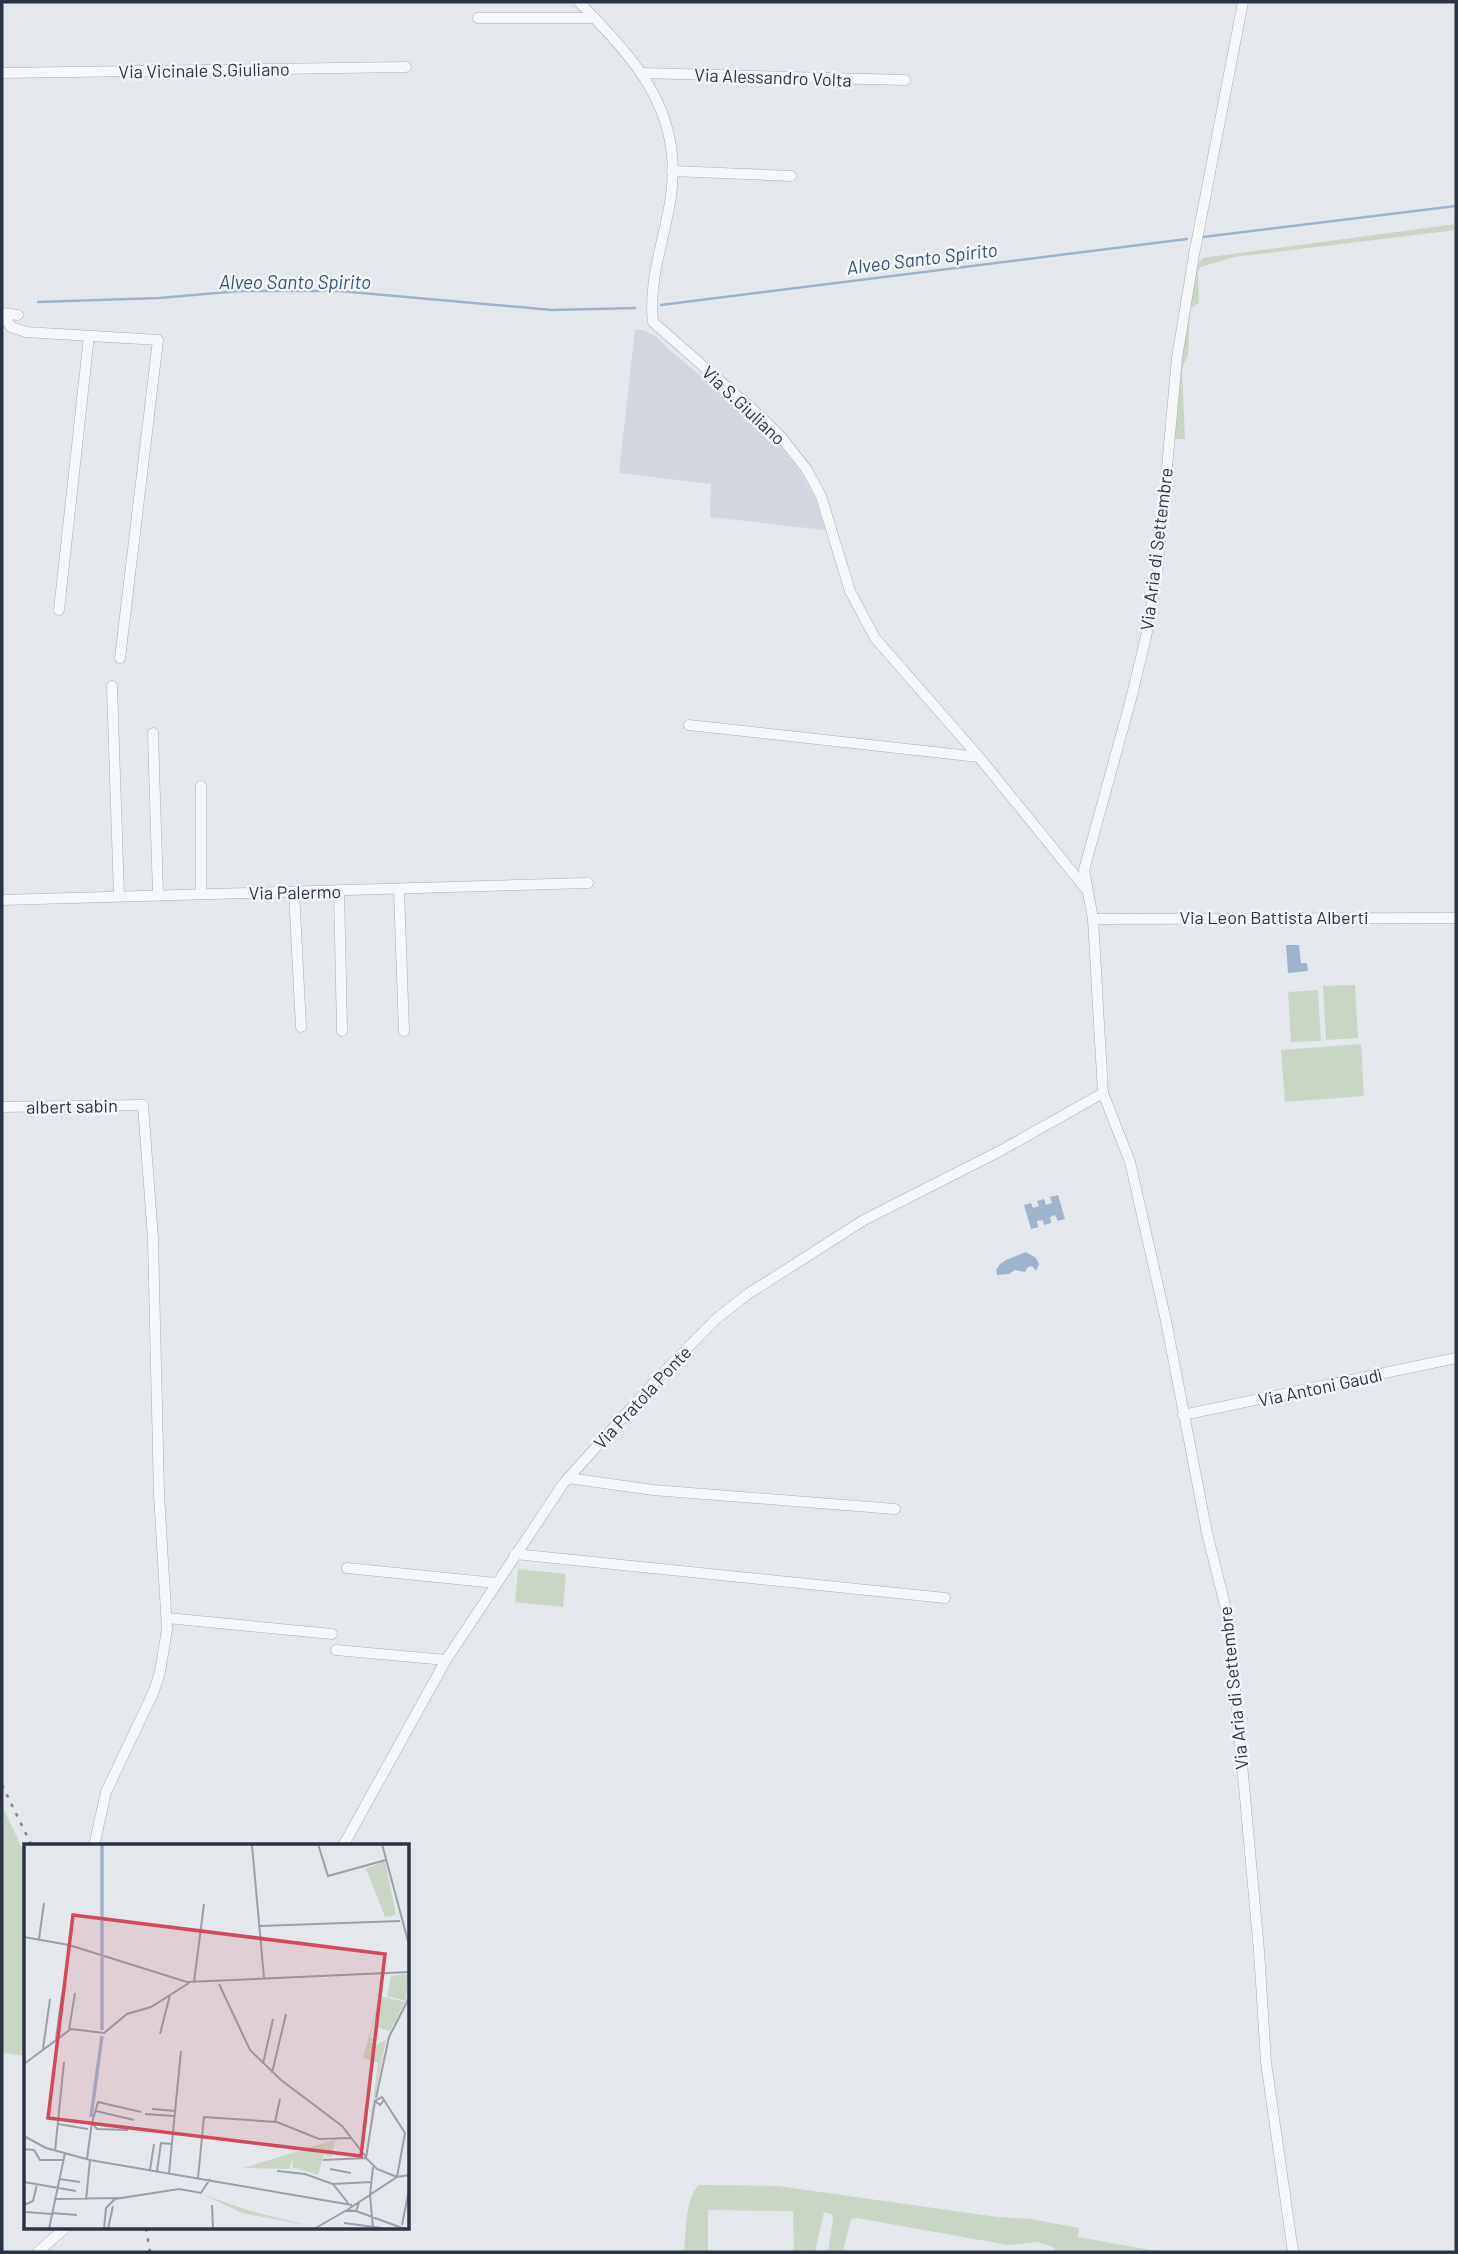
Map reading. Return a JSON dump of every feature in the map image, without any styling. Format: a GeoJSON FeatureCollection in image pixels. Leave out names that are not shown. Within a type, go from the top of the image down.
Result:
{"type":"FeatureCollection","features":[{"type":"Feature","properties":{"kind":"street","name":"Via S.Giuliano"},"geometry":{"type":"LineString","coordinates":[[579,2],[626,51],[641,72],[663,113],[669,136],[671,195],[652,284],[653,322],[760,416],[782,438],[807,470],[821,496],[850,591],[875,638],[979,757],[1086,889]]}},
{"type":"Feature","properties":{"kind":"street","name":"Via Aria di Settembre"},"geometry":{"type":"LineString","coordinates":[[1243,2],[1177,358],[1158,566],[1148,628],[1084,870],[1093,919],[1103,1093],[1130,1162],[1166,1321],[1207,1533],[1229,1621],[1259,1951],[1266,2062],[1293,2252]]}},
{"type":"Feature","properties":{"kind":"street"},"geometry":{"type":"LineString","coordinates":[[478,18],[595,18]]}},
{"type":"Feature","properties":{"kind":"street","name":"Via Vicinale S.Giuliano"},"geometry":{"type":"LineString","coordinates":[[2,73],[407,67]]}},
{"type":"Feature","properties":{"kind":"street","name":"Via Alessandro Volta"},"geometry":{"type":"LineString","coordinates":[[641,72],[905,80]]}},
{"type":"Feature","properties":{"kind":"street"},"geometry":{"type":"LineString","coordinates":[[672,171],[791,176]]}},
{"type":"Feature","properties":{"kind":"street"},"geometry":{"type":"LineString","coordinates":[[2,313],[18,315]]}},
{"type":"Feature","properties":{"kind":"street"},"geometry":{"type":"LineString","coordinates":[[2,313],[11,327],[26,332],[158,340],[120,657]]}},
{"type":"Feature","properties":{"kind":"street"},"geometry":{"type":"LineString","coordinates":[[59,610],[89,336]]}},
{"type":"Feature","properties":{"kind":"street"},"geometry":{"type":"LineString","coordinates":[[113,686],[119,896]]}},
{"type":"Feature","properties":{"kind":"street"},"geometry":{"type":"LineString","coordinates":[[689,725],[979,757]]}},
{"type":"Feature","properties":{"kind":"street"},"geometry":{"type":"LineString","coordinates":[[153,733],[158,895]]}},
{"type":"Feature","properties":{"kind":"street"},"geometry":{"type":"LineString","coordinates":[[201,786],[201,894]]}},
{"type":"Feature","properties":{"kind":"street","name":"Via Palermo"},"geometry":{"type":"LineString","coordinates":[[2,900],[588,883]]}},
{"type":"Feature","properties":{"kind":"street"},"geometry":{"type":"LineString","coordinates":[[339,890],[342,1031]]}},
{"type":"Feature","properties":{"kind":"street"},"geometry":{"type":"LineString","coordinates":[[399,890],[404,1031]]}},
{"type":"Feature","properties":{"kind":"street"},"geometry":{"type":"LineString","coordinates":[[294,892],[301,1027]]}},
{"type":"Feature","properties":{"kind":"street","name":"Via Leon Battista Alberti"},"geometry":{"type":"LineString","coordinates":[[1093,919],[1456,918]]}},
{"type":"Feature","properties":{"kind":"street","name":"Via Pratola Ponte"},"geometry":{"type":"LineString","coordinates":[[344,1844],[446,1660],[568,1478],[659,1377],[716,1319],[748,1294],[864,1220],[1000,1151],[1103,1093]]}},
{"type":"Feature","properties":{"kind":"street","name":"albert sabin"},"geometry":{"type":"LineString","coordinates":[[2,1107],[143,1105],[153,1238],[159,1494],[167,1618]]}},
{"type":"Feature","properties":{"kind":"street","name":"Via Antoni Gaudì"},"geometry":{"type":"LineString","coordinates":[[1184,1415],[1456,1359]]}},
{"type":"Feature","properties":{"kind":"street"},"geometry":{"type":"LineString","coordinates":[[568,1478],[653,1490],[895,1509]]}},
{"type":"Feature","properties":{"kind":"street"},"geometry":{"type":"LineString","coordinates":[[515,1554],[945,1598]]}},
{"type":"Feature","properties":{"kind":"street"},"geometry":{"type":"LineString","coordinates":[[347,1568],[496,1583]]}},
{"type":"Feature","properties":{"kind":"street"},"geometry":{"type":"LineString","coordinates":[[94,1844],[106,1792],[160,1672],[167,1618],[332,1634]]}},
{"type":"Feature","properties":{"kind":"street"},"geometry":{"type":"LineString","coordinates":[[336,1650],[446,1660]]}},
{"type":"Feature","properties":{"kind":"street"},"geometry":{"type":"LineString","coordinates":[[38,2252],[63,2230]]}},
{"type":"Feature","properties":{"kind":"shaded area"},"geometry":{"type":"Polygon","coordinates":[[[635,330],[644,330],[657,337],[778,443],[802,474],[816,500],[825,530],[710,517],[711,484],[619,473],[635,330]]]}},
{"type":"Feature","properties":{"kind":"green space"},"geometry":{"type":"Polygon","coordinates":[[[1456,224],[1456,230],[1235,257],[1200,267],[1199,303],[1190,309],[1188,355],[1182,368],[1185,439],[1175,439],[1173,436],[1180,361],[1197,266],[1202,258],[1456,224]]]}},
{"type":"Feature","properties":{"kind":"green space"},"geometry":{"type":"Polygon","coordinates":[[[1355,985],[1358,1038],[1326,1040],[1323,986],[1355,985]]]}},
{"type":"Feature","properties":{"kind":"green space"},"geometry":{"type":"Polygon","coordinates":[[[1318,990],[1321,1041],[1291,1042],[1288,992],[1318,990]]]}},
{"type":"Feature","properties":{"kind":"green space"},"geometry":{"type":"Polygon","coordinates":[[[1361,1044],[1364,1096],[1285,1102],[1281,1050],[1361,1044]]]}},
{"type":"Feature","properties":{"kind":"green space"},"geometry":{"type":"Polygon","coordinates":[[[518,1569],[566,1574],[563,1607],[515,1602],[518,1569]]]}},
{"type":"Feature","properties":{"kind":"green space"},"geometry":{"type":"Polygon","coordinates":[[[2,1806],[24,1852],[24,2056],[2,2053],[2,1806]]]}},
{"type":"Feature","properties":{"kind":"green space"},"geometry":{"type":"Polygon","coordinates":[[[699,2185],[778,2186],[997,2217],[1031,2219],[1079,2228],[1078,2237],[1156,2251],[1058,2252],[1053,2247],[1037,2242],[1008,2245],[857,2218],[851,2219],[843,2252],[828,2252],[833,2218],[832,2214],[824,2212],[815,2252],[794,2252],[793,2211],[708,2210],[708,2252],[684,2252],[691,2198],[699,2185]]]}},
{"type":"Feature","properties":{"kind":"water"},"geometry":{"type":"Polygon","coordinates":[[[1286,945],[1299,945],[1301,963],[1307,963],[1308,971],[1288,973],[1286,945]]]}},
{"type":"Feature","properties":{"kind":"water"},"geometry":{"type":"Polygon","coordinates":[[[1058,1195],[1065,1219],[1058,1221],[1055,1215],[1050,1217],[1051,1223],[1044,1225],[1043,1220],[1037,1221],[1038,1227],[1031,1229],[1024,1205],[1031,1203],[1033,1208],[1039,1206],[1037,1201],[1044,1199],[1046,1205],[1052,1203],[1050,1197],[1058,1195]]]}},
{"type":"Feature","properties":{"kind":"water"},"geometry":{"type":"Polygon","coordinates":[[[1026,1252],[1036,1258],[1039,1264],[1036,1271],[1032,1266],[1025,1272],[1015,1270],[1009,1274],[997,1275],[996,1270],[1000,1264],[1026,1252]]]}},
{"type":"Feature","properties":{"kind":"waterway","name":"Alveo Santo Spirito"},"geometry":{"type":"LineString","coordinates":[[1203,237],[1456,206]]}},
{"type":"Feature","properties":{"kind":"waterway","name":"Alveo Santo Spirito"},"geometry":{"type":"LineString","coordinates":[[661,305],[1187,239]]}},
{"type":"Feature","properties":{"kind":"waterway","name":"Alveo Santo Spirito"},"geometry":{"type":"LineString","coordinates":[[38,302],[159,298],[240,291],[339,291],[552,310],[635,308]]}},
{"type":"Feature","properties":{"kind":"railway"},"geometry":{"type":"LineString","coordinates":[[2,1785],[31,1844]]}},
{"type":"Feature","properties":{"kind":"railway"},"geometry":{"type":"LineString","coordinates":[[146,2230],[150,2252]]}}]}
